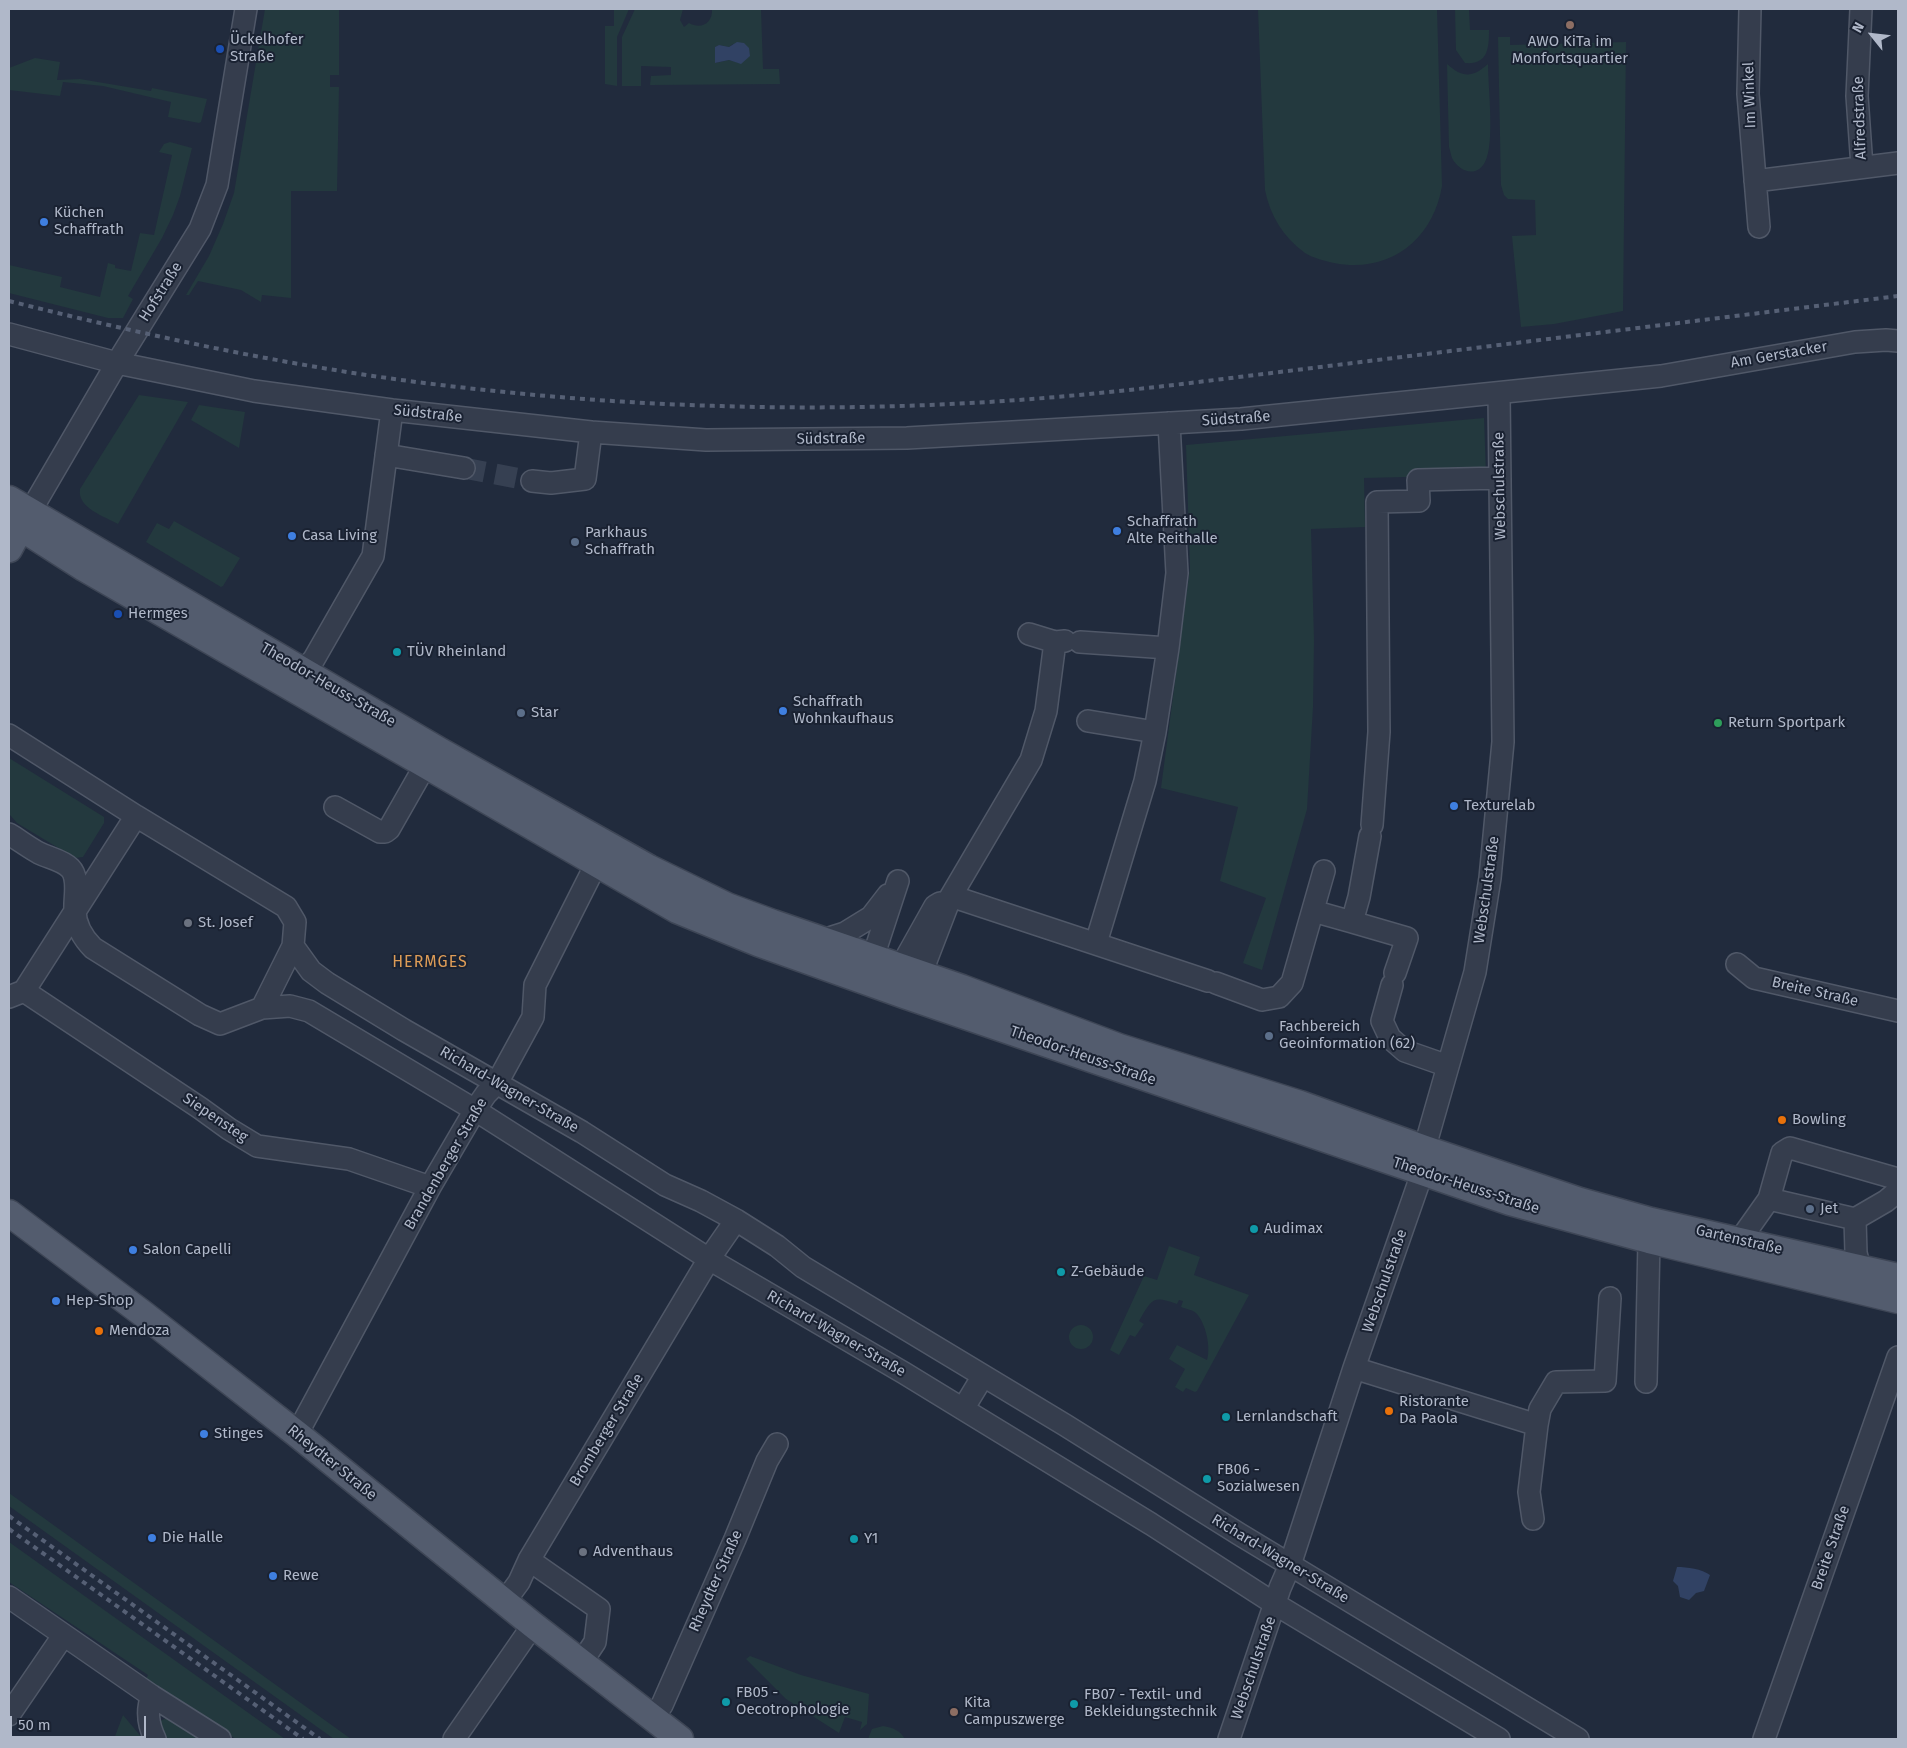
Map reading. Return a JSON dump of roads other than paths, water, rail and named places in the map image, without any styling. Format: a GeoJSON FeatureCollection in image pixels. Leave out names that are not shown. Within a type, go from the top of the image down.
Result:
{"type":"FeatureCollection","features":[{"type":"Feature","properties":{"kind":"main road","name":"Theodor-Heuss-Straße"},"geometry":{"type":"LineString","coordinates":[[15,522],[304,670],[440,751],[649,868],[727,906],[913,971],[1119,1047],[1300,1104],[1421,1168]]}},
{"type":"Feature","properties":{"kind":"main road","name":"Theodor-Heuss-Straße"},"geometry":{"type":"LineString","coordinates":[[15,522],[84,568],[677,910],[758,943],[904,995],[1421,1168],[1580,1211]]}},
{"type":"Feature","properties":{"kind":"main road","name":"Gartenstraße"},"geometry":{"type":"LineString","coordinates":[[1580,1211],[1649,1240],[1898,1300]]}},
{"type":"Feature","properties":{"kind":"main road","name":"Gartenstraße"},"geometry":{"type":"LineString","coordinates":[[1580,1211],[1651,1221],[1898,1277]]}},
{"type":"Feature","properties":{"kind":"main road","name":"Rheydter Straße"},"geometry":{"type":"LineString","coordinates":[[9,1213],[99,1279],[297,1434],[533,1625],[680,1739]]}},
{"type":"Feature","properties":{"kind":"street","name":"Hofstraße"},"geometry":{"type":"LineString","coordinates":[[15,522],[200,229],[216,185],[246,9]]}},
{"type":"Feature","properties":{"kind":"street","name":"Im Winkel"},"geometry":{"type":"LineString","coordinates":[[1750,9],[1748,94],[1759,227]]}},
{"type":"Feature","properties":{"kind":"street","name":"Alfredstraße"},"geometry":{"type":"LineString","coordinates":[[1861,9],[1857,96],[1862,167]]}},
{"type":"Feature","properties":{"kind":"street"},"geometry":{"type":"LineString","coordinates":[[1755,181],[1898,164]]}},
{"type":"Feature","properties":{"kind":"street","name":"Südstraße"},"geometry":{"type":"LineString","coordinates":[[9,334],[117,363],[254,391],[392,410],[591,432],[706,440],[906,438],[1241,419],[1661,376]]}},
{"type":"Feature","properties":{"kind":"street","name":"Am Gerstacker"},"geometry":{"type":"LineString","coordinates":[[1661,376],[1855,342],[1898,341]]}},
{"type":"Feature","properties":{"kind":"street","name":"Webschulstraße"},"geometry":{"type":"LineString","coordinates":[[1229,1739],[1290,1565],[1421,1168],[1475,972],[1490,878],[1503,742],[1499,394]]}},
{"type":"Feature","properties":{"kind":"street"},"geometry":{"type":"LineString","coordinates":[[304,670],[314,659],[373,556],[392,410]]}},
{"type":"Feature","properties":{"kind":"street"},"geometry":{"type":"LineString","coordinates":[[1096,943],[1145,781],[1155,732],[1168,648],[1178,573],[1169,423]]}},
{"type":"Feature","properties":{"kind":"street"},"geometry":{"type":"LineString","coordinates":[[532,480],[551,483],[584,479],[591,432]]}},
{"type":"Feature","properties":{"kind":"street"},"geometry":{"type":"LineString","coordinates":[[386,455],[464,468]]}},
{"type":"Feature","properties":{"kind":"street"},"geometry":{"type":"LineString","coordinates":[[1352,922],[1360,897],[1371,831],[1379,732],[1377,502],[1419,501],[1418,480],[1500,478]]}},
{"type":"Feature","properties":{"kind":"street"},"geometry":{"type":"LineString","coordinates":[[1029,634],[1067,642],[1168,648]]}},
{"type":"Feature","properties":{"kind":"street"},"geometry":{"type":"LineString","coordinates":[[904,995],[913,971],[926,961],[951,896],[1031,760],[1067,642]]}},
{"type":"Feature","properties":{"kind":"street"},"geometry":{"type":"LineString","coordinates":[[1088,721],[1155,732]]}},
{"type":"Feature","properties":{"kind":"street"},"geometry":{"type":"LineString","coordinates":[[9,735],[136,816],[286,907],[295,922],[293,946],[262,1008]]}},
{"type":"Feature","properties":{"kind":"street"},"geometry":{"type":"LineString","coordinates":[[335,807],[380,832],[385,832],[389,829],[426,764]]}},
{"type":"Feature","properties":{"kind":"street"},"geometry":{"type":"LineString","coordinates":[[75,911],[136,816]]}},
{"type":"Feature","properties":{"kind":"street","name":"Richard-Wagner-Straße"},"geometry":{"type":"LineString","coordinates":[[9,834],[38,852],[62,862],[71,869],[76,876],[75,911],[77,922],[83,936],[93,948],[200,1015],[220,1024],[262,1008],[290,1006],[309,1011],[475,1110],[709,1259],[963,1409],[1151,1524],[1275,1604],[1499,1739]]}},
{"type":"Feature","properties":{"kind":"street","name":"Theodor-Heuss-Straße"},"geometry":{"type":"LineString","coordinates":[[597,864],[649,868]]}},
{"type":"Feature","properties":{"kind":"street","name":"Brandenberger Straße"},"geometry":{"type":"LineString","coordinates":[[297,1434],[430,1187],[475,1110],[486,1094],[497,1083],[533,1017],[535,985],[597,864]]}},
{"type":"Feature","properties":{"kind":"street"},"geometry":{"type":"LineString","coordinates":[[951,896],[1262,1000],[1279,996],[1292,982],[1324,871]]}},
{"type":"Feature","properties":{"kind":"street"},"geometry":{"type":"LineString","coordinates":[[823,940],[845,933],[871,917],[898,881],[877,945],[870,956],[838,972]]}},
{"type":"Feature","properties":{"kind":"street","name":"Siepensteg"},"geometry":{"type":"LineString","coordinates":[[75,911],[17,994],[200,1108],[257,1146],[349,1159],[430,1187]]}},
{"type":"Feature","properties":{"kind":"street"},"geometry":{"type":"LineString","coordinates":[[1313,911],[1407,938],[1382,1021],[1390,1038],[1405,1051],[1448,1066]]}},
{"type":"Feature","properties":{"kind":"street","name":"Richard-Wagner-Straße"},"geometry":{"type":"LineString","coordinates":[[293,946],[311,971],[327,983],[404,1030],[582,1132],[665,1184],[701,1200],[736,1220],[777,1246],[803,1267],[1578,1739]]}},
{"type":"Feature","properties":{"kind":"street","name":"Breite Straße"},"geometry":{"type":"LineString","coordinates":[[1737,964],[1754,978],[1898,1011]]}},
{"type":"Feature","properties":{"kind":"street"},"geometry":{"type":"LineString","coordinates":[[1740,1240],[1768,1199],[1782,1153],[1790,1148],[1898,1179]]}},
{"type":"Feature","properties":{"kind":"street"},"geometry":{"type":"LineString","coordinates":[[1768,1199],[1855,1219],[1886,1201],[1898,1191]]}},
{"type":"Feature","properties":{"kind":"street"},"geometry":{"type":"LineString","coordinates":[[1855,1219],[1856,1253],[1860,1269]]}},
{"type":"Feature","properties":{"kind":"street"},"geometry":{"type":"LineString","coordinates":[[709,1259],[736,1220]]}},
{"type":"Feature","properties":{"kind":"street"},"geometry":{"type":"LineString","coordinates":[[1646,1382],[1649,1240]]}},
{"type":"Feature","properties":{"kind":"street","name":"Bromberger Straße"},"geometry":{"type":"LineString","coordinates":[[505,1601],[519,1582],[529,1560],[709,1259]]}},
{"type":"Feature","properties":{"kind":"street"},"geometry":{"type":"LineString","coordinates":[[1533,1519],[1529,1492],[1540,1409],[1556,1382],[1605,1381],[1610,1298]]}},
{"type":"Feature","properties":{"kind":"street","name":"Breite Straße"},"geometry":{"type":"LineString","coordinates":[[1764,1739],[1898,1357]]}},
{"type":"Feature","properties":{"kind":"street"},"geometry":{"type":"LineString","coordinates":[[1354,1368],[1537,1425]]}},
{"type":"Feature","properties":{"kind":"street"},"geometry":{"type":"LineString","coordinates":[[963,1409],[983,1376]]}},
{"type":"Feature","properties":{"kind":"street","name":"Rheydter Straße"},"geometry":{"type":"LineString","coordinates":[[652,1718],[662,1705],[767,1461],[777,1444]]}},
{"type":"Feature","properties":{"kind":"street"},"geometry":{"type":"LineString","coordinates":[[529,1560],[600,1609],[595,1642],[581,1662]]}},
{"type":"Feature","properties":{"kind":"street"},"geometry":{"type":"LineString","coordinates":[[9,1597],[152,1696],[220,1739]]}},
{"type":"Feature","properties":{"kind":"street"},"geometry":{"type":"LineString","coordinates":[[454,1739],[533,1625]]}},
{"type":"Feature","properties":{"kind":"street"},"geometry":{"type":"LineString","coordinates":[[9,1715],[63,1636]]}},
{"type":"Feature","properties":{"kind":"street"},"geometry":{"type":"LineString","coordinates":[[152,1696],[148,1708],[150,1729],[154,1739]]}},
{"type":"Feature","properties":{"kind":"water"},"geometry":{"type":"Polygon","coordinates":[[[737,42],[744,43],[749,48],[750,56],[741,64],[729,60],[715,63],[715,47],[719,45],[729,47],[737,42]]]}},
{"type":"Feature","properties":{"kind":"water"},"geometry":{"type":"Polygon","coordinates":[[[1677,1567],[1703,1571],[1710,1575],[1704,1591],[1696,1593],[1689,1600],[1680,1597],[1678,1586],[1673,1581],[1677,1567]]]}},
{"type":"Feature","properties":{"kind":"tunnel"},"geometry":{"type":"LineString","coordinates":[[464,468],[532,481]]}},
{"type":"Feature","properties":{"kind":"railway"},"geometry":{"type":"LineString","coordinates":[[9,301],[120,328],[232,352],[401,380],[526,394],[663,404],[868,407],[1026,399],[1182,384],[1898,296]]}},
{"type":"Feature","properties":{"kind":"railway"},"geometry":{"type":"LineString","coordinates":[[9,1516],[320,1739]]}},
{"type":"Feature","properties":{"kind":"railway"},"geometry":{"type":"LineString","coordinates":[[9,1529],[303,1739]]}},
{"type":"Feature","properties":{"kind":"place","name":"AWO KiTa im Monfortsquartier"},"geometry":{"type":"Point","coordinates":[1570,25]}},
{"type":"Feature","properties":{"kind":"place","name":"Ückelhofer Straße"},"geometry":{"type":"Point","coordinates":[220,49]}},
{"type":"Feature","properties":{"kind":"place","name":"Küchen Schaffrath"},"geometry":{"type":"Point","coordinates":[44,222]}},
{"type":"Feature","properties":{"kind":"place","name":"Schaffrath Alte Reithalle"},"geometry":{"type":"Point","coordinates":[1117,531]}},
{"type":"Feature","properties":{"kind":"place","name":"Casa Living"},"geometry":{"type":"Point","coordinates":[292,536]}},
{"type":"Feature","properties":{"kind":"place","name":"Parkhaus Schaffrath"},"geometry":{"type":"Point","coordinates":[575,542]}},
{"type":"Feature","properties":{"kind":"place","name":"Hermges"},"geometry":{"type":"Point","coordinates":[118,614]}},
{"type":"Feature","properties":{"kind":"place","name":"TÜV Rheinland"},"geometry":{"type":"Point","coordinates":[397,652]}},
{"type":"Feature","properties":{"kind":"place","name":"Schaffrath Wohnkaufhaus"},"geometry":{"type":"Point","coordinates":[783,711]}},
{"type":"Feature","properties":{"kind":"place","name":"Star"},"geometry":{"type":"Point","coordinates":[521,713]}},
{"type":"Feature","properties":{"kind":"place","name":"Return Sportpark"},"geometry":{"type":"Point","coordinates":[1718,723]}},
{"type":"Feature","properties":{"kind":"place","name":"Texturelab"},"geometry":{"type":"Point","coordinates":[1454,806]}},
{"type":"Feature","properties":{"kind":"place","name":"St. Josef"},"geometry":{"type":"Point","coordinates":[188,923]}},
{"type":"Feature","properties":{"kind":"place","name":"Fachbereich Geoinformation (62)"},"geometry":{"type":"Point","coordinates":[1269,1036]}},
{"type":"Feature","properties":{"kind":"place","name":"Bowling"},"geometry":{"type":"Point","coordinates":[1782,1120]}},
{"type":"Feature","properties":{"kind":"place","name":"Jet"},"geometry":{"type":"Point","coordinates":[1810,1209]}},
{"type":"Feature","properties":{"kind":"place","name":"Audimax"},"geometry":{"type":"Point","coordinates":[1254,1229]}},
{"type":"Feature","properties":{"kind":"place","name":"Salon Capelli"},"geometry":{"type":"Point","coordinates":[133,1250]}},
{"type":"Feature","properties":{"kind":"place","name":"Z-Gebäude"},"geometry":{"type":"Point","coordinates":[1061,1272]}},
{"type":"Feature","properties":{"kind":"place","name":"Hep-Shop"},"geometry":{"type":"Point","coordinates":[56,1301]}},
{"type":"Feature","properties":{"kind":"place","name":"Mendoza"},"geometry":{"type":"Point","coordinates":[99,1331]}},
{"type":"Feature","properties":{"kind":"place","name":"Ristorante Da Paola"},"geometry":{"type":"Point","coordinates":[1389,1411]}},
{"type":"Feature","properties":{"kind":"place","name":"Lernlandschaft"},"geometry":{"type":"Point","coordinates":[1226,1417]}},
{"type":"Feature","properties":{"kind":"place","name":"Stinges"},"geometry":{"type":"Point","coordinates":[204,1434]}},
{"type":"Feature","properties":{"kind":"place","name":"FB06 - Sozialwesen"},"geometry":{"type":"Point","coordinates":[1207,1479]}},
{"type":"Feature","properties":{"kind":"place","name":"Die Halle"},"geometry":{"type":"Point","coordinates":[152,1538]}},
{"type":"Feature","properties":{"kind":"place","name":"Y1"},"geometry":{"type":"Point","coordinates":[854,1539]}},
{"type":"Feature","properties":{"kind":"place","name":"Adventhaus"},"geometry":{"type":"Point","coordinates":[583,1552]}},
{"type":"Feature","properties":{"kind":"place","name":"Rewe"},"geometry":{"type":"Point","coordinates":[273,1576]}},
{"type":"Feature","properties":{"kind":"place","name":"FB05 - Oecotrophologie"},"geometry":{"type":"Point","coordinates":[726,1702]}},
{"type":"Feature","properties":{"kind":"place","name":"FB07 - Textil- und Bekleidungstechnik"},"geometry":{"type":"Point","coordinates":[1074,1704]}},
{"type":"Feature","properties":{"kind":"place","name":"Kita Campuszwerge"},"geometry":{"type":"Point","coordinates":[954,1712]}},
{"type":"Feature","properties":{"kind":"district","name":"HERMGES"},"geometry":{"type":"Point","coordinates":[430,963]}}]}
